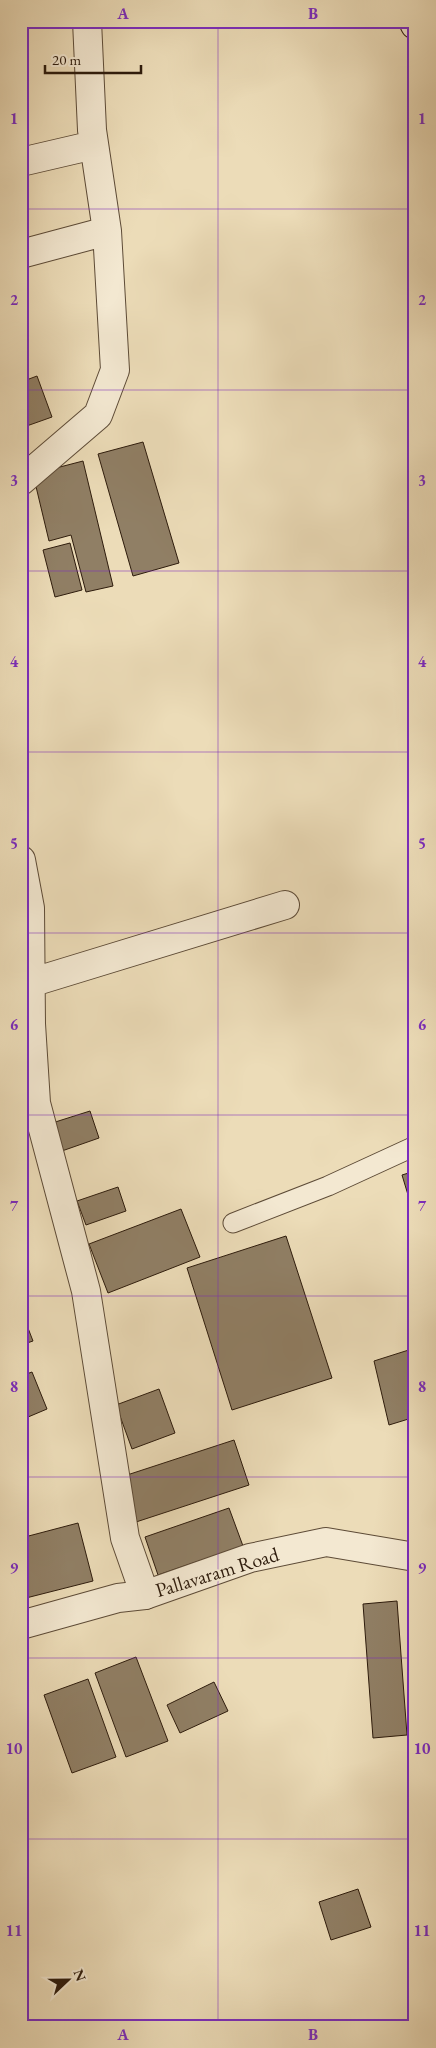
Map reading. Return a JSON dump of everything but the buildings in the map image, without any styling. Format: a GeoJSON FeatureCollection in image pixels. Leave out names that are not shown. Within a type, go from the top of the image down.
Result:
{"type":"FeatureCollection","features":[{"type":"Feature","properties":{"kind":"street"},"geometry":{"type":"LineString","coordinates":[[21,481],[98,415],[115,370],[107,231],[94,145],[87,21]]}},
{"type":"Feature","properties":{"kind":"street"},"geometry":{"type":"LineString","coordinates":[[413,21],[415,25]]}},
{"type":"Feature","properties":{"kind":"street"},"geometry":{"type":"LineString","coordinates":[[21,162],[94,145]]}},
{"type":"Feature","properties":{"kind":"street"},"geometry":{"type":"LineString","coordinates":[[21,254],[107,231]]}},
{"type":"Feature","properties":{"kind":"street"},"geometry":{"type":"LineString","coordinates":[[21,860],[30,908],[30,983],[26,1026],[36,1103],[86,1291],[126,1538],[145,1595]]}},
{"type":"Feature","properties":{"kind":"street"},"geometry":{"type":"LineString","coordinates":[[30,983],[285,906]]}},
{"type":"Feature","properties":{"kind":"street","name":"Pallavaram Road"},"geometry":{"type":"LineString","coordinates":[[21,1625],[118,1598],[145,1595],[250,1558],[326,1542],[415,1557]]}},
{"type":"Feature","properties":{"kind":"lane"},"geometry":{"type":"LineString","coordinates":[[233,1223],[328,1186],[415,1146]]}}]}
